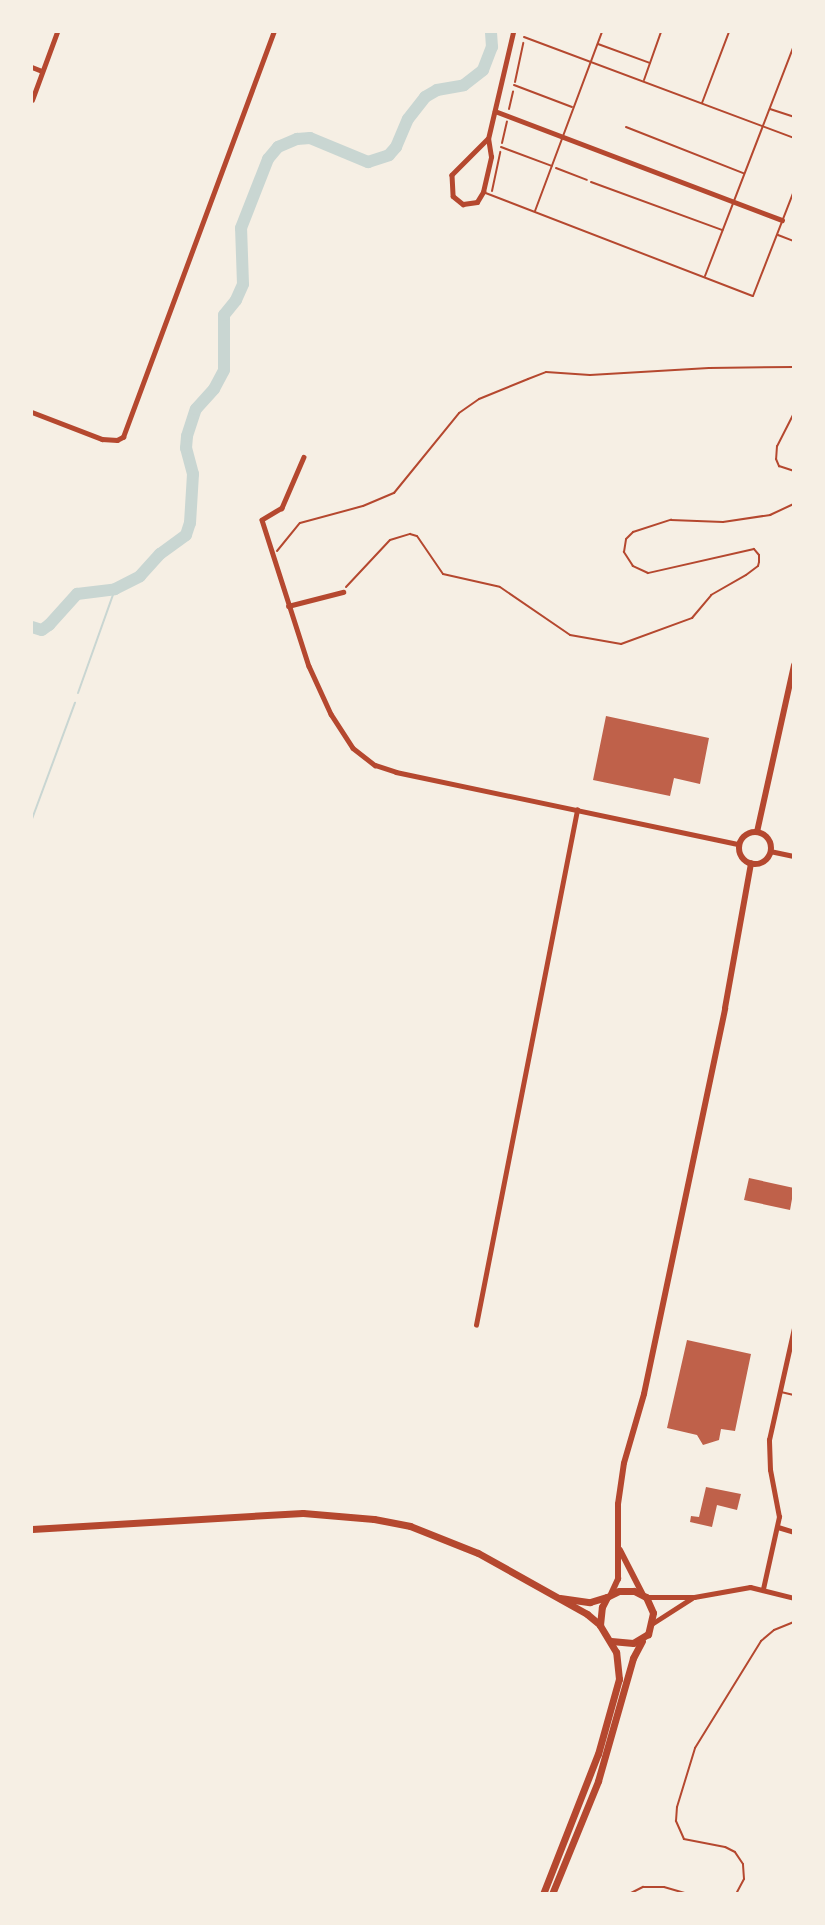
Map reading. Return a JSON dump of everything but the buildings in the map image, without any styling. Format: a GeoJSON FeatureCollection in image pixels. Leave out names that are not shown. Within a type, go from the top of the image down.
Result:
{"type":"FeatureCollection","features":[{"type":"Feature","properties":{"kind":"highway"},"geometry":{"type":"LineString","coordinates":[[32,1529],[303,1513],[374,1519],[410,1526],[478,1553],[587,1614],[600,1625],[611,1641],[619,1664],[614,1701],[598,1754],[543,1894]]}},
{"type":"Feature","properties":{"kind":"highway"},"geometry":{"type":"LineString","coordinates":[[552,1894],[598,1781],[633,1658],[653,1623],[653,1613],[644,1596],[628,1590],[590,1602],[557,1598]]}},
{"type":"Feature","properties":{"kind":"highway"},"geometry":{"type":"LineString","coordinates":[[600,1625],[600,1615],[609,1596]]}},
{"type":"Feature","properties":{"kind":"highway"},"geometry":{"type":"LineString","coordinates":[[611,1641],[633,1643],[648,1633]]}},
{"type":"Feature","properties":{"kind":"main road"},"geometry":{"type":"LineString","coordinates":[[757,832],[793,665]]}},
{"type":"Feature","properties":{"kind":"main road"},"geometry":{"type":"LineString","coordinates":[[757,832],[768,838],[770,851],[765,860],[751,863],[741,856],[739,844],[744,836],[757,832]]}},
{"type":"Feature","properties":{"kind":"main road"},"geometry":{"type":"LineString","coordinates":[[609,1596],[618,1579],[618,1504],[624,1463],[647,1381],[726,1008],[751,863]]}},
{"type":"Feature","properties":{"kind":"main road"},"geometry":{"type":"LineString","coordinates":[[620,1548],[644,1596]]}},
{"type":"Feature","properties":{"kind":"street"},"geometry":{"type":"LineString","coordinates":[[32,100],[57,32]]}},
{"type":"Feature","properties":{"kind":"street"},"geometry":{"type":"LineString","coordinates":[[32,412],[102,439],[117,440],[127,430],[274,32]]}},
{"type":"Feature","properties":{"kind":"street"},"geometry":{"type":"LineString","coordinates":[[488,139],[452,175],[450,187],[456,200],[463,204],[477,202],[483,192],[491,157],[488,139],[513,32]]}},
{"type":"Feature","properties":{"kind":"street"},"geometry":{"type":"LineString","coordinates":[[32,67],[42,71]]}},
{"type":"Feature","properties":{"kind":"street"},"geometry":{"type":"LineString","coordinates":[[495,111],[782,220]]}},
{"type":"Feature","properties":{"kind":"street"},"geometry":{"type":"LineString","coordinates":[[304,457],[282,508],[262,520],[272,559],[309,666],[331,714],[353,748],[375,765],[396,772],[739,844]]}},
{"type":"Feature","properties":{"kind":"street"},"geometry":{"type":"LineString","coordinates":[[288,606],[343,592]]}},
{"type":"Feature","properties":{"kind":"street"},"geometry":{"type":"LineString","coordinates":[[476,1325],[577,810]]}},
{"type":"Feature","properties":{"kind":"street"},"geometry":{"type":"LineString","coordinates":[[770,851],[793,856]]}},
{"type":"Feature","properties":{"kind":"street"},"geometry":{"type":"LineString","coordinates":[[763,1589],[778,1527],[769,1454],[793,1328]]}},
{"type":"Feature","properties":{"kind":"street"},"geometry":{"type":"LineString","coordinates":[[778,1527],[793,1532]]}},
{"type":"Feature","properties":{"kind":"street"},"geometry":{"type":"LineString","coordinates":[[644,1596],[694,1597],[724,1590],[763,1589],[793,1598]]}},
{"type":"Feature","properties":{"kind":"street"},"geometry":{"type":"LineString","coordinates":[[653,1623],[694,1597]]}},
{"type":"Feature","properties":{"kind":"lane"},"geometry":{"type":"LineString","coordinates":[[535,212],[602,32]]}},
{"type":"Feature","properties":{"kind":"lane"},"geometry":{"type":"LineString","coordinates":[[643,82],[661,32]]}},
{"type":"Feature","properties":{"kind":"lane"},"geometry":{"type":"LineString","coordinates":[[702,104],[729,32]]}},
{"type":"Feature","properties":{"kind":"lane"},"geometry":{"type":"LineString","coordinates":[[524,37],[793,138]]}},
{"type":"Feature","properties":{"kind":"lane"},"geometry":{"type":"LineString","coordinates":[[597,44],[650,63]]}},
{"type":"Feature","properties":{"kind":"lane"},"geometry":{"type":"LineString","coordinates":[[705,276],[793,45]]}},
{"type":"Feature","properties":{"kind":"lane"},"geometry":{"type":"LineString","coordinates":[[514,85],[574,107]]}},
{"type":"Feature","properties":{"kind":"lane"},"geometry":{"type":"LineString","coordinates":[[769,109],[793,117]]}},
{"type":"Feature","properties":{"kind":"lane"},"geometry":{"type":"LineString","coordinates":[[626,127],[744,173]]}},
{"type":"Feature","properties":{"kind":"lane"},"geometry":{"type":"LineString","coordinates":[[501,148],[552,166]]}},
{"type":"Feature","properties":{"kind":"lane"},"geometry":{"type":"LineString","coordinates":[[591,182],[723,231]]}},
{"type":"Feature","properties":{"kind":"lane"},"geometry":{"type":"LineString","coordinates":[[483,192],[753,296],[793,191]]}},
{"type":"Feature","properties":{"kind":"lane"},"geometry":{"type":"LineString","coordinates":[[777,235],[793,241]]}},
{"type":"Feature","properties":{"kind":"lane"},"geometry":{"type":"LineString","coordinates":[[780,1392],[793,1395]]}},
{"type":"Feature","properties":{"kind":"path"},"geometry":{"type":"LineString","coordinates":[[552,166],[591,182]]}},
{"type":"Feature","properties":{"kind":"path"},"geometry":{"type":"LineString","coordinates":[[272,559],[300,523],[363,506],[394,493],[459,413],[479,399],[546,372],[590,375],[709,368],[793,367]]}},
{"type":"Feature","properties":{"kind":"path"},"geometry":{"type":"LineString","coordinates":[[793,413],[777,446],[776,459],[779,466],[793,471]]}},
{"type":"Feature","properties":{"kind":"path"},"geometry":{"type":"LineString","coordinates":[[343,592],[390,540],[410,534],[416,536],[443,574],[500,587],[570,635],[621,645],[692,618],[711,595],[752,571],[759,562],[759,555],[754,549],[648,573],[633,566],[624,552],[626,539],[633,532],[671,520],[723,522],[770,515],[793,504]]}},
{"type":"Feature","properties":{"kind":"path"},"geometry":{"type":"LineString","coordinates":[[736,1894],[744,1879],[743,1864],[735,1852],[725,1847],[684,1839],[676,1821],[677,1808],[695,1748],[761,1641],[774,1630],[793,1622]]}},
{"type":"Feature","properties":{"kind":"path"},"geometry":{"type":"LineString","coordinates":[[629,1894],[643,1887],[664,1887],[689,1894]]}},
{"type":"Feature","properties":{"kind":"waterway"},"geometry":{"type":"LineString","coordinates":[[32,627],[42,630],[49,625],[77,594],[115,589],[140,576],[160,554],[186,535],[190,523],[193,474],[186,448],[187,436],[196,409],[214,389],[224,370],[224,315],[236,300],[243,284],[241,228],[268,159],[278,147],[297,139],[310,138],[368,162],[389,155],[396,147],[408,119],[425,97],[437,90],[464,85],[483,70],[492,47],[491,32]]}},
{"type":"Feature","properties":{"kind":"waterway"},"geometry":{"type":"LineString","coordinates":[[78,693],[115,589]]}},
{"type":"Feature","properties":{"kind":"waterway"},"geometry":{"type":"LineString","coordinates":[[32,819],[75,703]]}}]}
